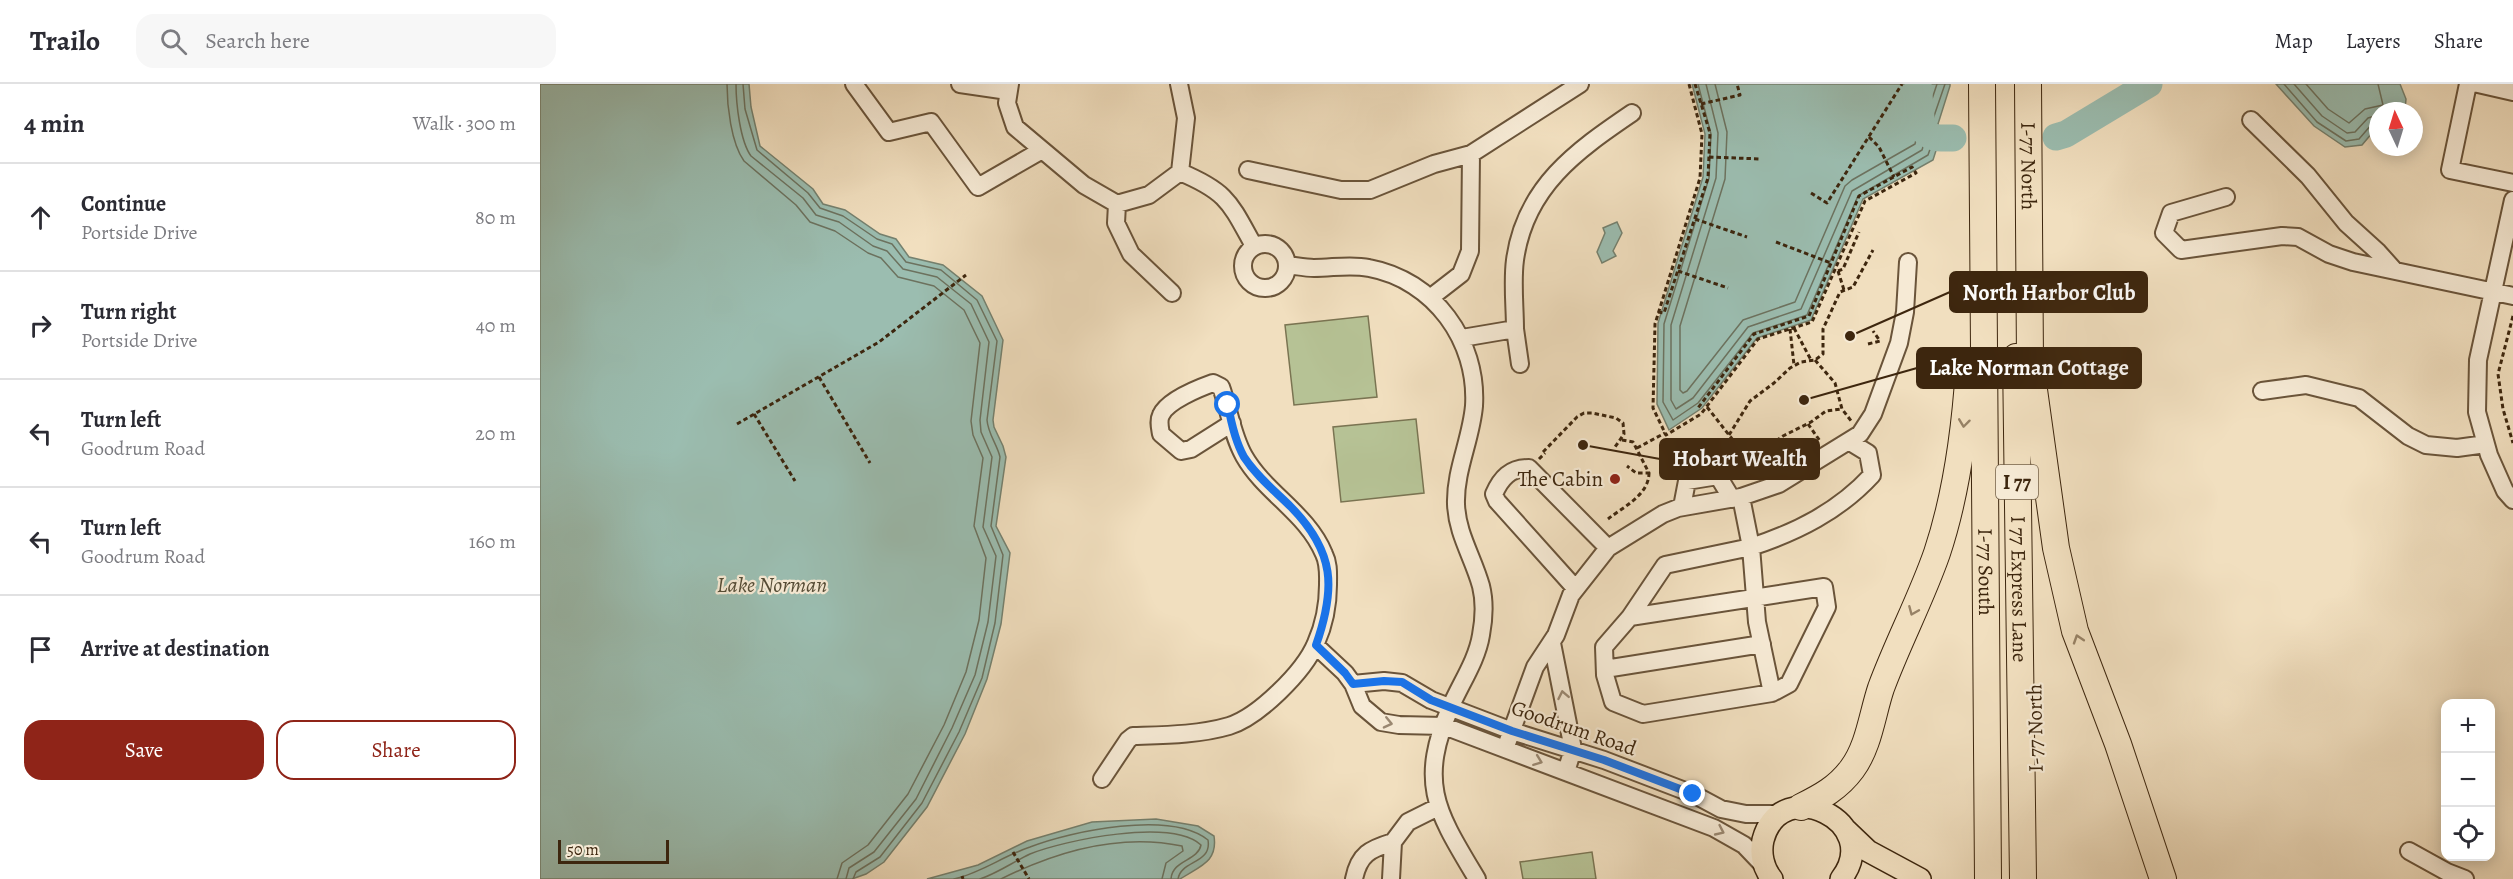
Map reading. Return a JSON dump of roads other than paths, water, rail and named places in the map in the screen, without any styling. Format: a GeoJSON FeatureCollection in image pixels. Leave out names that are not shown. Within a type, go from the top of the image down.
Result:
{"type":"FeatureCollection","features":[{"type":"Feature","properties":{"kind":"highway","name":"I-77 South"},"geometry":{"type":"LineString","coordinates":[[1982,84],[1988,879]]}},
{"type":"Feature","properties":{"kind":"highway","name":"I 77 Express Lane"},"geometry":{"type":"LineString","coordinates":[[1996,84],[2002,879]]}},
{"type":"Feature","properties":{"kind":"highway","name":"I 77 Express Lane"},"geometry":{"type":"LineString","coordinates":[[2014,84],[2023,879]]}},
{"type":"Feature","properties":{"kind":"highway","name":"I-77 North"},"geometry":{"type":"LineString","coordinates":[[2028,84],[2037,879]]}},
{"type":"Feature","properties":{"kind":"highway"},"geometry":{"type":"LineString","coordinates":[[1792,810],[1838,785],[1858,759],[1885,679],[1940,542],[1963,436],[1983,198]]}},
{"type":"Feature","properties":{"kind":"highway"},"geometry":{"type":"LineString","coordinates":[[2030,361],[2051,517],[2066,595],[2084,657],[2118,744],[2163,879]]}},
{"type":"Feature","properties":{"kind":"highway"},"geometry":{"type":"LineString","coordinates":[[2118,744],[2180,879]]}},
{"type":"Feature","properties":{"kind":"main road"},"geometry":{"type":"LineString","coordinates":[[1768,872],[1762,856],[1764,837],[1774,820],[1792,810],[1811,807],[1830,813],[1868,851],[1920,879]]}},
{"type":"Feature","properties":{"kind":"main road"},"geometry":{"type":"LineString","coordinates":[[1840,879],[1851,856],[1851,846],[1844,827]]}},
{"type":"Feature","properties":{"kind":"street"},"geometry":{"type":"LineString","coordinates":[[854,84],[889,132],[931,122],[978,187],[1042,150]]}},
{"type":"Feature","properties":{"kind":"street"},"geometry":{"type":"LineString","coordinates":[[960,84],[1009,88],[1007,103],[1015,127],[1084,185],[1117,204],[1149,195],[1180,172],[1186,118],[1179,84]]}},
{"type":"Feature","properties":{"kind":"street"},"geometry":{"type":"LineString","coordinates":[[1248,170],[1341,190],[1370,190],[1434,164],[1471,154],[1580,84]]}},
{"type":"Feature","properties":{"kind":"street"},"geometry":{"type":"LineString","coordinates":[[2468,84],[2450,170],[2513,183]]}},
{"type":"Feature","properties":{"kind":"street"},"geometry":{"type":"LineString","coordinates":[[2478,84],[2513,92]]}},
{"type":"Feature","properties":{"kind":"street"},"geometry":{"type":"LineString","coordinates":[[1520,364],[1515,329],[1515,261],[1523,224],[1552,174],[1589,142],[1632,112]]}},
{"type":"Feature","properties":{"kind":"street"},"geometry":{"type":"LineString","coordinates":[[2252,120],[2308,176],[2346,223],[2395,271]]}},
{"type":"Feature","properties":{"kind":"street"},"geometry":{"type":"LineString","coordinates":[[1430,297],[1461,274],[1470,250],[1471,154]]}},
{"type":"Feature","properties":{"kind":"street"},"geometry":{"type":"LineString","coordinates":[[1180,172],[1208,184],[1229,201],[1254,246]]}},
{"type":"Feature","properties":{"kind":"street"},"geometry":{"type":"LineString","coordinates":[[2226,198],[2171,213],[2164,233],[2181,250],[2266,237],[2298,237],[2329,254],[2353,262],[2513,296]]}},
{"type":"Feature","properties":{"kind":"street"},"geometry":{"type":"LineString","coordinates":[[2513,200],[2478,360],[2478,412],[2486,444],[2505,491],[2513,500]]}},
{"type":"Feature","properties":{"kind":"street"},"geometry":{"type":"LineString","coordinates":[[1117,204],[1116,223],[1131,254],[1172,293]]}},
{"type":"Feature","properties":{"kind":"street"},"geometry":{"type":"LineString","coordinates":[[1270,244],[1277,247],[1286,258],[1284,278],[1273,287],[1266,289],[1252,285],[1243,273],[1244,257],[1254,246],[1270,244]]}},
{"type":"Feature","properties":{"kind":"street"},"geometry":{"type":"LineString","coordinates":[[1505,749],[1535,667],[1552,643],[1575,588],[1608,548],[1649,520],[1680,508],[1737,498],[1779,484],[1854,435],[1860,434],[1873,414],[1899,343],[1905,312],[1908,262]]}},
{"type":"Feature","properties":{"kind":"street"},"geometry":{"type":"LineString","coordinates":[[1287,265],[1313,268],[1341,265],[1371,268],[1410,284],[1430,297],[1449,317],[1462,338],[1472,373],[1473,407],[1471,428],[1457,478],[1456,507],[1462,539],[1481,586],[1483,612],[1481,637],[1443,726],[1433,770],[1438,807],[1445,827],[1477,879]]}},
{"type":"Feature","properties":{"kind":"street"},"geometry":{"type":"LineString","coordinates":[[1462,338],[1515,329]]}},
{"type":"Feature","properties":{"kind":"street"},"geometry":{"type":"LineString","coordinates":[[1102,779],[1133,736],[1194,732],[1230,725],[1262,709],[1294,675],[1316,645],[1324,622],[1328,594],[1328,566],[1325,555],[1311,529],[1274,493],[1244,457],[1221,387],[1213,383],[1198,388],[1168,407],[1161,415],[1159,422],[1161,434],[1181,451],[1191,449],[1232,423]]}},
{"type":"Feature","properties":{"kind":"street"},"geometry":{"type":"LineString","coordinates":[[2262,391],[2306,385],[2360,398],[2408,436],[2426,445],[2457,448],[2486,444]]}},
{"type":"Feature","properties":{"kind":"street"},"geometry":{"type":"LineString","coordinates":[[1629,617],[1824,586],[1827,607],[1790,684],[1772,693],[1643,714],[1612,702],[1605,669],[1604,647],[1629,617],[1665,565],[1751,547],[1802,528],[1853,495],[1872,475],[1868,453],[1854,435]]}},
{"type":"Feature","properties":{"kind":"street"},"geometry":{"type":"LineString","coordinates":[[1575,588],[1497,501],[1494,494],[1499,483],[1510,472],[1519,468],[1529,468],[1608,548]]}},
{"type":"Feature","properties":{"kind":"street"},"geometry":{"type":"LineString","coordinates":[[1680,508],[1687,481],[1718,476],[1737,498],[1751,547],[1754,597],[1772,693]]}},
{"type":"Feature","properties":{"kind":"street"},"geometry":{"type":"LineString","coordinates":[[1552,643],[1574,749],[1566,772]]}},
{"type":"Feature","properties":{"kind":"street"},"geometry":{"type":"LineString","coordinates":[[1605,669],[1762,644]]}},
{"type":"Feature","properties":{"kind":"street","name":"Goodrum Road"},"geometry":{"type":"LineString","coordinates":[[1316,645],[1345,673],[1353,684],[1362,706],[1381,722],[1399,725],[1443,726],[1725,833],[1744,845],[1768,872]]}},
{"type":"Feature","properties":{"kind":"street","name":"Goodrum Road"},"geometry":{"type":"LineString","coordinates":[[1353,684],[1402,682],[1431,700],[1512,731],[1574,749],[1693,794],[1721,810],[1746,814],[1792,810]]}},
{"type":"Feature","properties":{"kind":"street"},"geometry":{"type":"LineString","coordinates":[[1391,879],[1393,842],[1408,822],[1438,807]]}},
{"type":"Feature","properties":{"kind":"street"},"geometry":{"type":"LineString","coordinates":[[1354,879],[1357,867],[1370,849],[1393,842]]}},
{"type":"Feature","properties":{"kind":"street"},"geometry":{"type":"LineString","coordinates":[[2409,851],[2446,872],[2465,879]]}},
{"type":"Feature","properties":{"kind":"water","name":"Lake Norman"},"geometry":{"type":"Polygon","coordinates":[[[540,84],[749,84],[751,107],[760,146],[813,189],[823,204],[845,210],[880,234],[896,239],[909,257],[943,265],[982,296],[1003,340],[993,420],[1006,457],[996,526],[1010,553],[1001,624],[987,679],[965,734],[927,807],[884,862],[866,874],[852,879],[540,879],[540,84]]]}},
{"type":"Feature","properties":{"kind":"water"},"geometry":{"type":"Polygon","coordinates":[[[1692,84],[1950,84],[1950,86],[1938,124],[1940,138],[1933,160],[1863,199],[1811,320],[1757,338],[1702,408],[1669,430],[1657,404],[1658,323],[1703,177],[1705,134],[1692,84]]]}},
{"type":"Feature","properties":{"kind":"water"},"geometry":{"type":"Polygon","coordinates":[[[2276,84],[2400,84],[2406,99],[2406,102],[2369,102],[2369,137],[2362,145],[2345,147],[2314,126],[2276,84]]]}},
{"type":"Feature","properties":{"kind":"water"},"geometry":{"type":"Polygon","coordinates":[[[1617,222],[1622,233],[1613,251],[1616,256],[1602,263],[1597,252],[1605,233],[1603,228],[1617,222]]]}},
{"type":"Feature","properties":{"kind":"water"},"geometry":{"type":"Polygon","coordinates":[[[1156,819],[1198,826],[1214,836],[1215,845],[1210,858],[1201,867],[1180,879],[927,879],[978,865],[1027,841],[1092,822],[1156,819]]]}},
{"type":"Feature","properties":{"kind":"waterway"},"geometry":{"type":"LineString","coordinates":[[1918,84],[1922,128],[1928,135],[1953,138]]}},
{"type":"Feature","properties":{"kind":"waterway"},"geometry":{"type":"LineString","coordinates":[[2056,137],[2066,134],[2149,84]]}},
{"type":"Feature","properties":{"kind":"place","name":"North Harbor Club"},"geometry":{"type":"Point","coordinates":[1850,336]}},
{"type":"Feature","properties":{"kind":"place","name":"Lake Norman Cottage"},"geometry":{"type":"Point","coordinates":[1804,400]}},
{"type":"Feature","properties":{"kind":"place","name":"Hobart Wealth"},"geometry":{"type":"Point","coordinates":[1583,445]}},
{"type":"Feature","properties":{"kind":"place","name":"The Cabin"},"geometry":{"type":"Point","coordinates":[1615,479]}}]}
